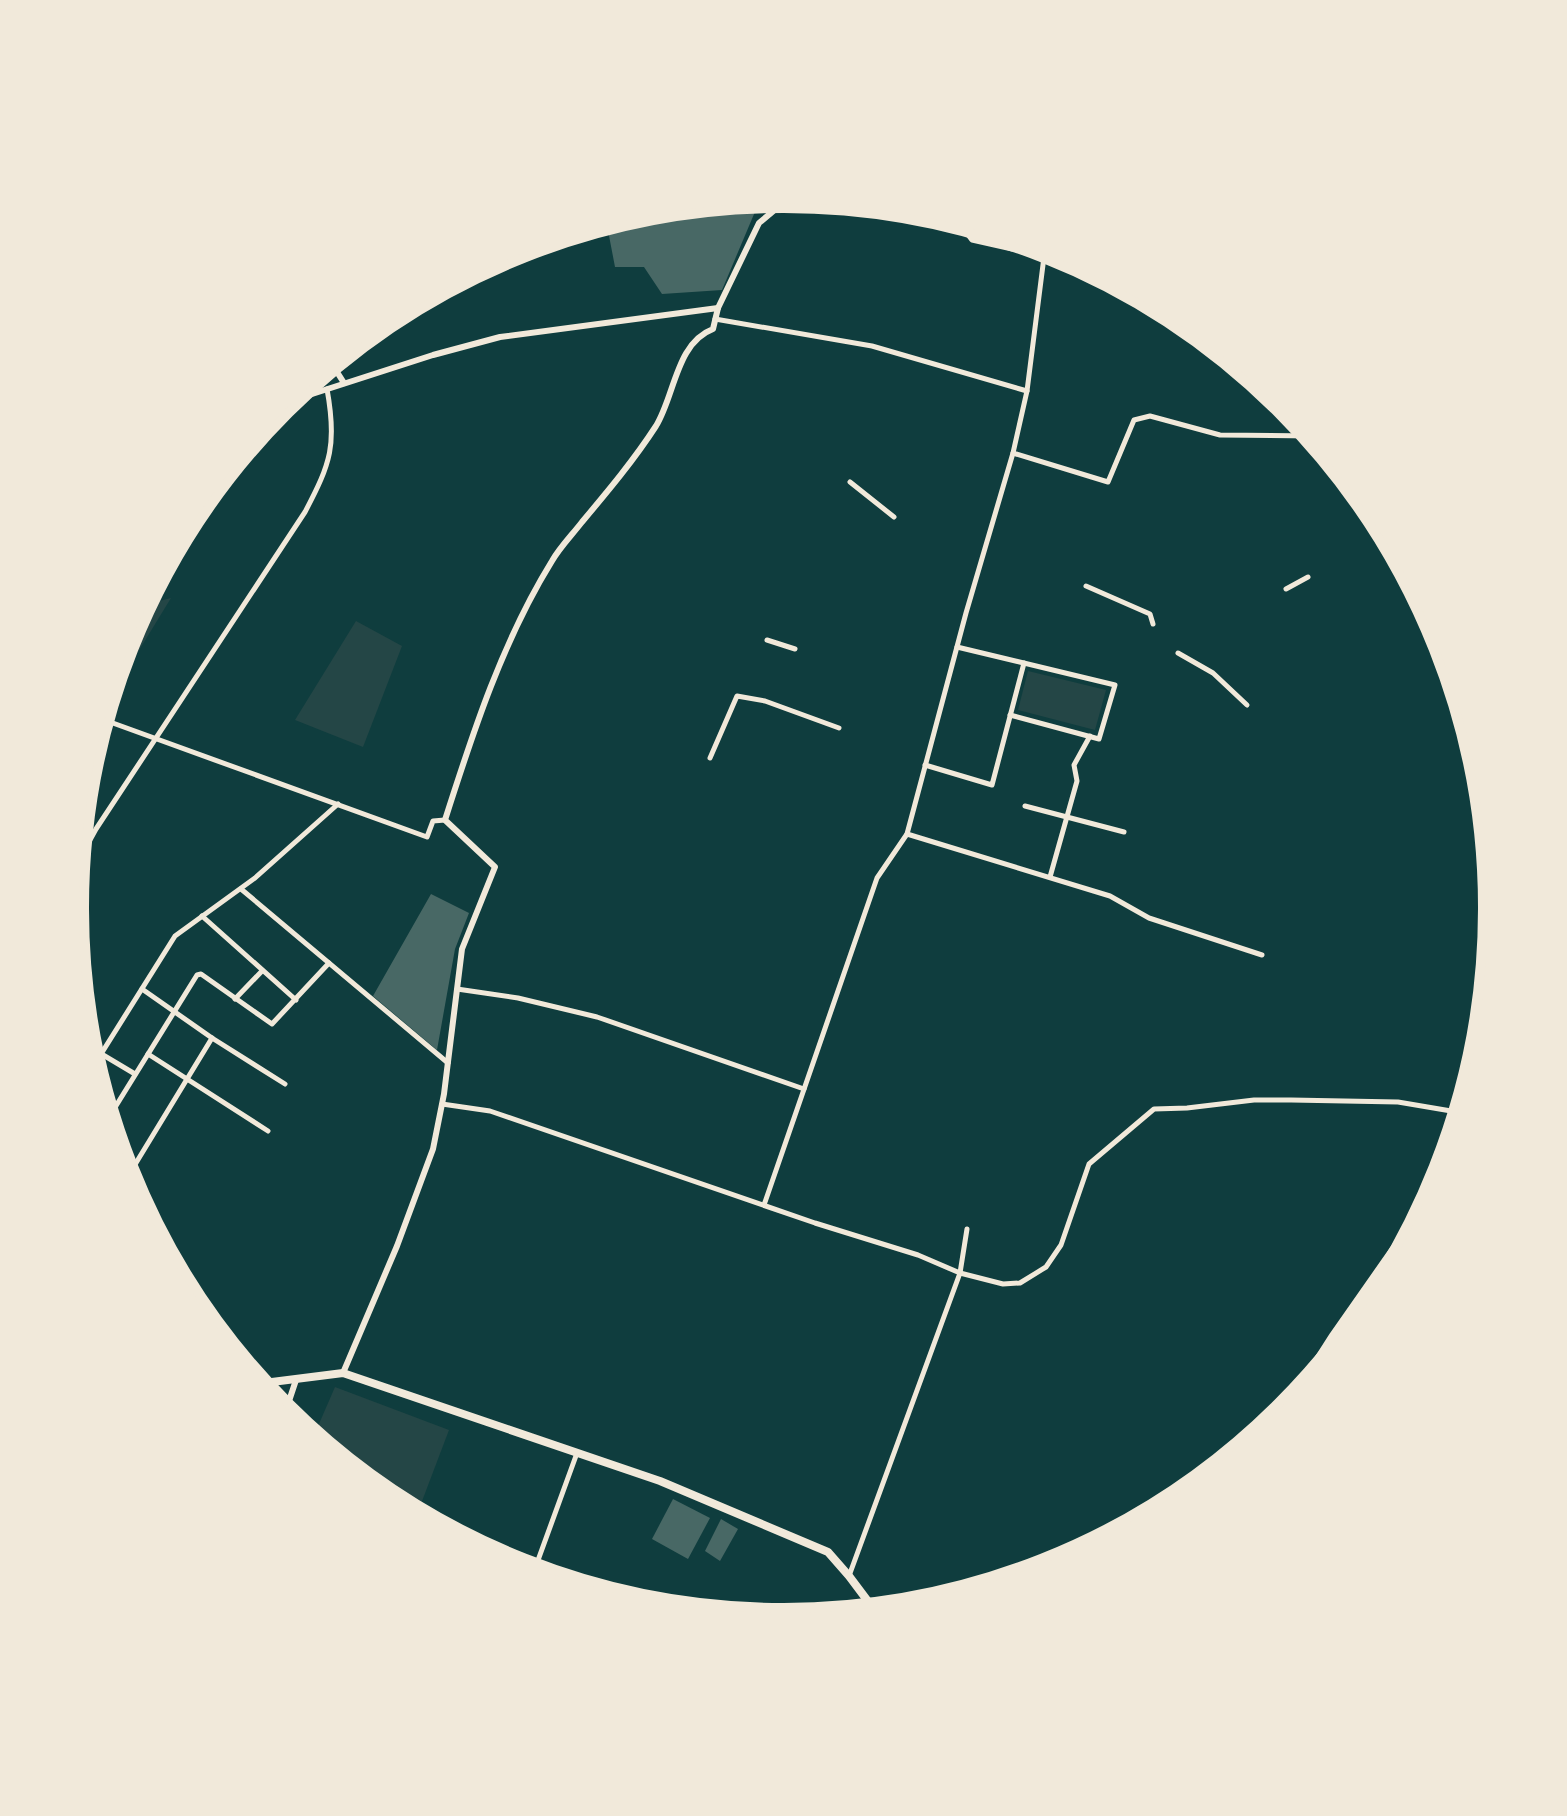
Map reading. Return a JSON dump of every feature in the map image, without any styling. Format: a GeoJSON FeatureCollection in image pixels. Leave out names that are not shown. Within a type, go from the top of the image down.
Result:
{"type":"FeatureCollection","features":[{"type":"Feature","properties":{"kind":"main road"},"geometry":{"type":"LineString","coordinates":[[1319,1357],[1396,1245]]}},
{"type":"Feature","properties":{"kind":"main road"},"geometry":{"type":"LineString","coordinates":[[270,1383],[343,1373],[660,1481],[828,1552],[869,1603]]}},
{"type":"Feature","properties":{"kind":"street"},"geometry":{"type":"LineString","coordinates":[[445,820],[475,727],[520,621],[553,559],[659,422],[681,364],[700,334],[713,329],[718,308],[759,223],[780,208]]}},
{"type":"Feature","properties":{"kind":"street"},"geometry":{"type":"LineString","coordinates":[[767,209],[770,214]]}},
{"type":"Feature","properties":{"kind":"street"},"geometry":{"type":"LineString","coordinates":[[966,232],[972,240],[1011,247]]}},
{"type":"Feature","properties":{"kind":"street"},"geometry":{"type":"LineString","coordinates":[[764,1205],[877,878],[907,834],[1013,453],[1027,391],[1045,260]]}},
{"type":"Feature","properties":{"kind":"street"},"geometry":{"type":"LineString","coordinates":[[308,395],[500,337],[718,308]]}},
{"type":"Feature","properties":{"kind":"street"},"geometry":{"type":"LineString","coordinates":[[715,319],[872,346],[1027,391]]}},
{"type":"Feature","properties":{"kind":"street"},"geometry":{"type":"LineString","coordinates":[[336,371],[344,383]]}},
{"type":"Feature","properties":{"kind":"street"},"geometry":{"type":"LineString","coordinates":[[87,846],[305,512],[326,473],[333,424],[327,389]]}},
{"type":"Feature","properties":{"kind":"street"},"geometry":{"type":"LineString","coordinates":[[1013,453],[1108,482],[1134,420],[1150,416],[1220,435],[1299,436]]}},
{"type":"Feature","properties":{"kind":"street"},"geometry":{"type":"LineString","coordinates":[[850,482],[894,517]]}},
{"type":"Feature","properties":{"kind":"street"},"geometry":{"type":"LineString","coordinates":[[1286,589],[1308,577]]}},
{"type":"Feature","properties":{"kind":"street"},"geometry":{"type":"LineString","coordinates":[[1086,586],[1150,614],[1153,624]]}},
{"type":"Feature","properties":{"kind":"street"},"geometry":{"type":"LineString","coordinates":[[767,640],[795,649]]}},
{"type":"Feature","properties":{"kind":"street"},"geometry":{"type":"LineString","coordinates":[[957,647],[1115,685],[1099,739],[1010,715]]}},
{"type":"Feature","properties":{"kind":"street"},"geometry":{"type":"LineString","coordinates":[[1178,653],[1213,673],[1247,705]]}},
{"type":"Feature","properties":{"kind":"street"},"geometry":{"type":"LineString","coordinates":[[925,765],[992,785],[1024,663]]}},
{"type":"Feature","properties":{"kind":"street"},"geometry":{"type":"LineString","coordinates":[[710,758],[737,696],[765,701],[839,728]]}},
{"type":"Feature","properties":{"kind":"street"},"geometry":{"type":"LineString","coordinates":[[110,722],[427,837],[433,821],[445,820],[495,867],[462,949],[448,1063],[433,1149],[397,1246],[343,1373]]}},
{"type":"Feature","properties":{"kind":"street"},"geometry":{"type":"LineString","coordinates":[[1050,877],[1077,781],[1074,765],[1090,736]]}},
{"type":"Feature","properties":{"kind":"street"},"geometry":{"type":"LineString","coordinates":[[135,1074],[101,1054],[175,936],[241,889],[338,804]]}},
{"type":"Feature","properties":{"kind":"street"},"geometry":{"type":"LineString","coordinates":[[1025,806],[1124,832]]}},
{"type":"Feature","properties":{"kind":"street"},"geometry":{"type":"LineString","coordinates":[[907,834],[1110,896],[1149,918],[1262,955]]}},
{"type":"Feature","properties":{"kind":"street"},"geometry":{"type":"LineString","coordinates":[[241,889],[448,1063]]}},
{"type":"Feature","properties":{"kind":"street"},"geometry":{"type":"LineString","coordinates":[[202,916],[296,1000]]}},
{"type":"Feature","properties":{"kind":"street"},"geometry":{"type":"LineString","coordinates":[[114,1109],[200,974],[270,1024],[329,963]]}},
{"type":"Feature","properties":{"kind":"street"},"geometry":{"type":"LineString","coordinates":[[235,999],[263,970]]}},
{"type":"Feature","properties":{"kind":"street"},"geometry":{"type":"LineString","coordinates":[[142,989],[285,1084]]}},
{"type":"Feature","properties":{"kind":"street"},"geometry":{"type":"LineString","coordinates":[[457,989],[518,998],[597,1017],[804,1089]]}},
{"type":"Feature","properties":{"kind":"street"},"geometry":{"type":"LineString","coordinates":[[134,1167],[212,1038]]}},
{"type":"Feature","properties":{"kind":"street"},"geometry":{"type":"LineString","coordinates":[[148,1054],[268,1131]]}},
{"type":"Feature","properties":{"kind":"street"},"geometry":{"type":"LineString","coordinates":[[442,1104],[490,1111],[918,1255],[960,1273],[1003,1284],[1020,1283],[1046,1267],[1061,1245],[1089,1164],[1154,1109],[1266,1100],[1398,1102],[1452,1111]]}},
{"type":"Feature","properties":{"kind":"street"},"geometry":{"type":"LineString","coordinates":[[849,1576],[960,1273],[967,1229]]}},
{"type":"Feature","properties":{"kind":"street"},"geometry":{"type":"LineString","coordinates":[[289,1402],[296,1380]]}},
{"type":"Feature","properties":{"kind":"street"},"geometry":{"type":"LineString","coordinates":[[537,1562],[577,1453]]}},
{"type":"Feature","properties":{"kind":"shaded area"},"geometry":{"type":"Polygon","coordinates":[[[171,598],[128,664],[137,640],[154,602],[171,598]]]}},
{"type":"Feature","properties":{"kind":"shaded area"},"geometry":{"type":"Polygon","coordinates":[[[356,621],[402,646],[363,747],[295,720],[356,621]]]}},
{"type":"Feature","properties":{"kind":"shaded area"},"geometry":{"type":"Polygon","coordinates":[[[1028,671],[1106,690],[1095,730],[1018,710],[1028,671]]]}},
{"type":"Feature","properties":{"kind":"shaded area"},"geometry":{"type":"Polygon","coordinates":[[[335,1387],[449,1430],[420,1506],[358,1463],[317,1429],[335,1387]]]}},
{"type":"Feature","properties":{"kind":"building"},"geometry":{"type":"Polygon","coordinates":[[[756,209],[722,290],[662,294],[644,267],[615,267],[608,231],[692,214],[756,209]]]}},
{"type":"Feature","properties":{"kind":"building"},"geometry":{"type":"Polygon","coordinates":[[[431,894],[469,913],[455,949],[437,1050],[373,996],[431,894]]]}},
{"type":"Feature","properties":{"kind":"building"},"geometry":{"type":"Polygon","coordinates":[[[673,1499],[710,1518],[688,1559],[652,1539],[673,1499]]]}},
{"type":"Feature","properties":{"kind":"building"},"geometry":{"type":"Polygon","coordinates":[[[721,1519],[738,1529],[720,1561],[705,1551],[721,1519]]]}}]}
